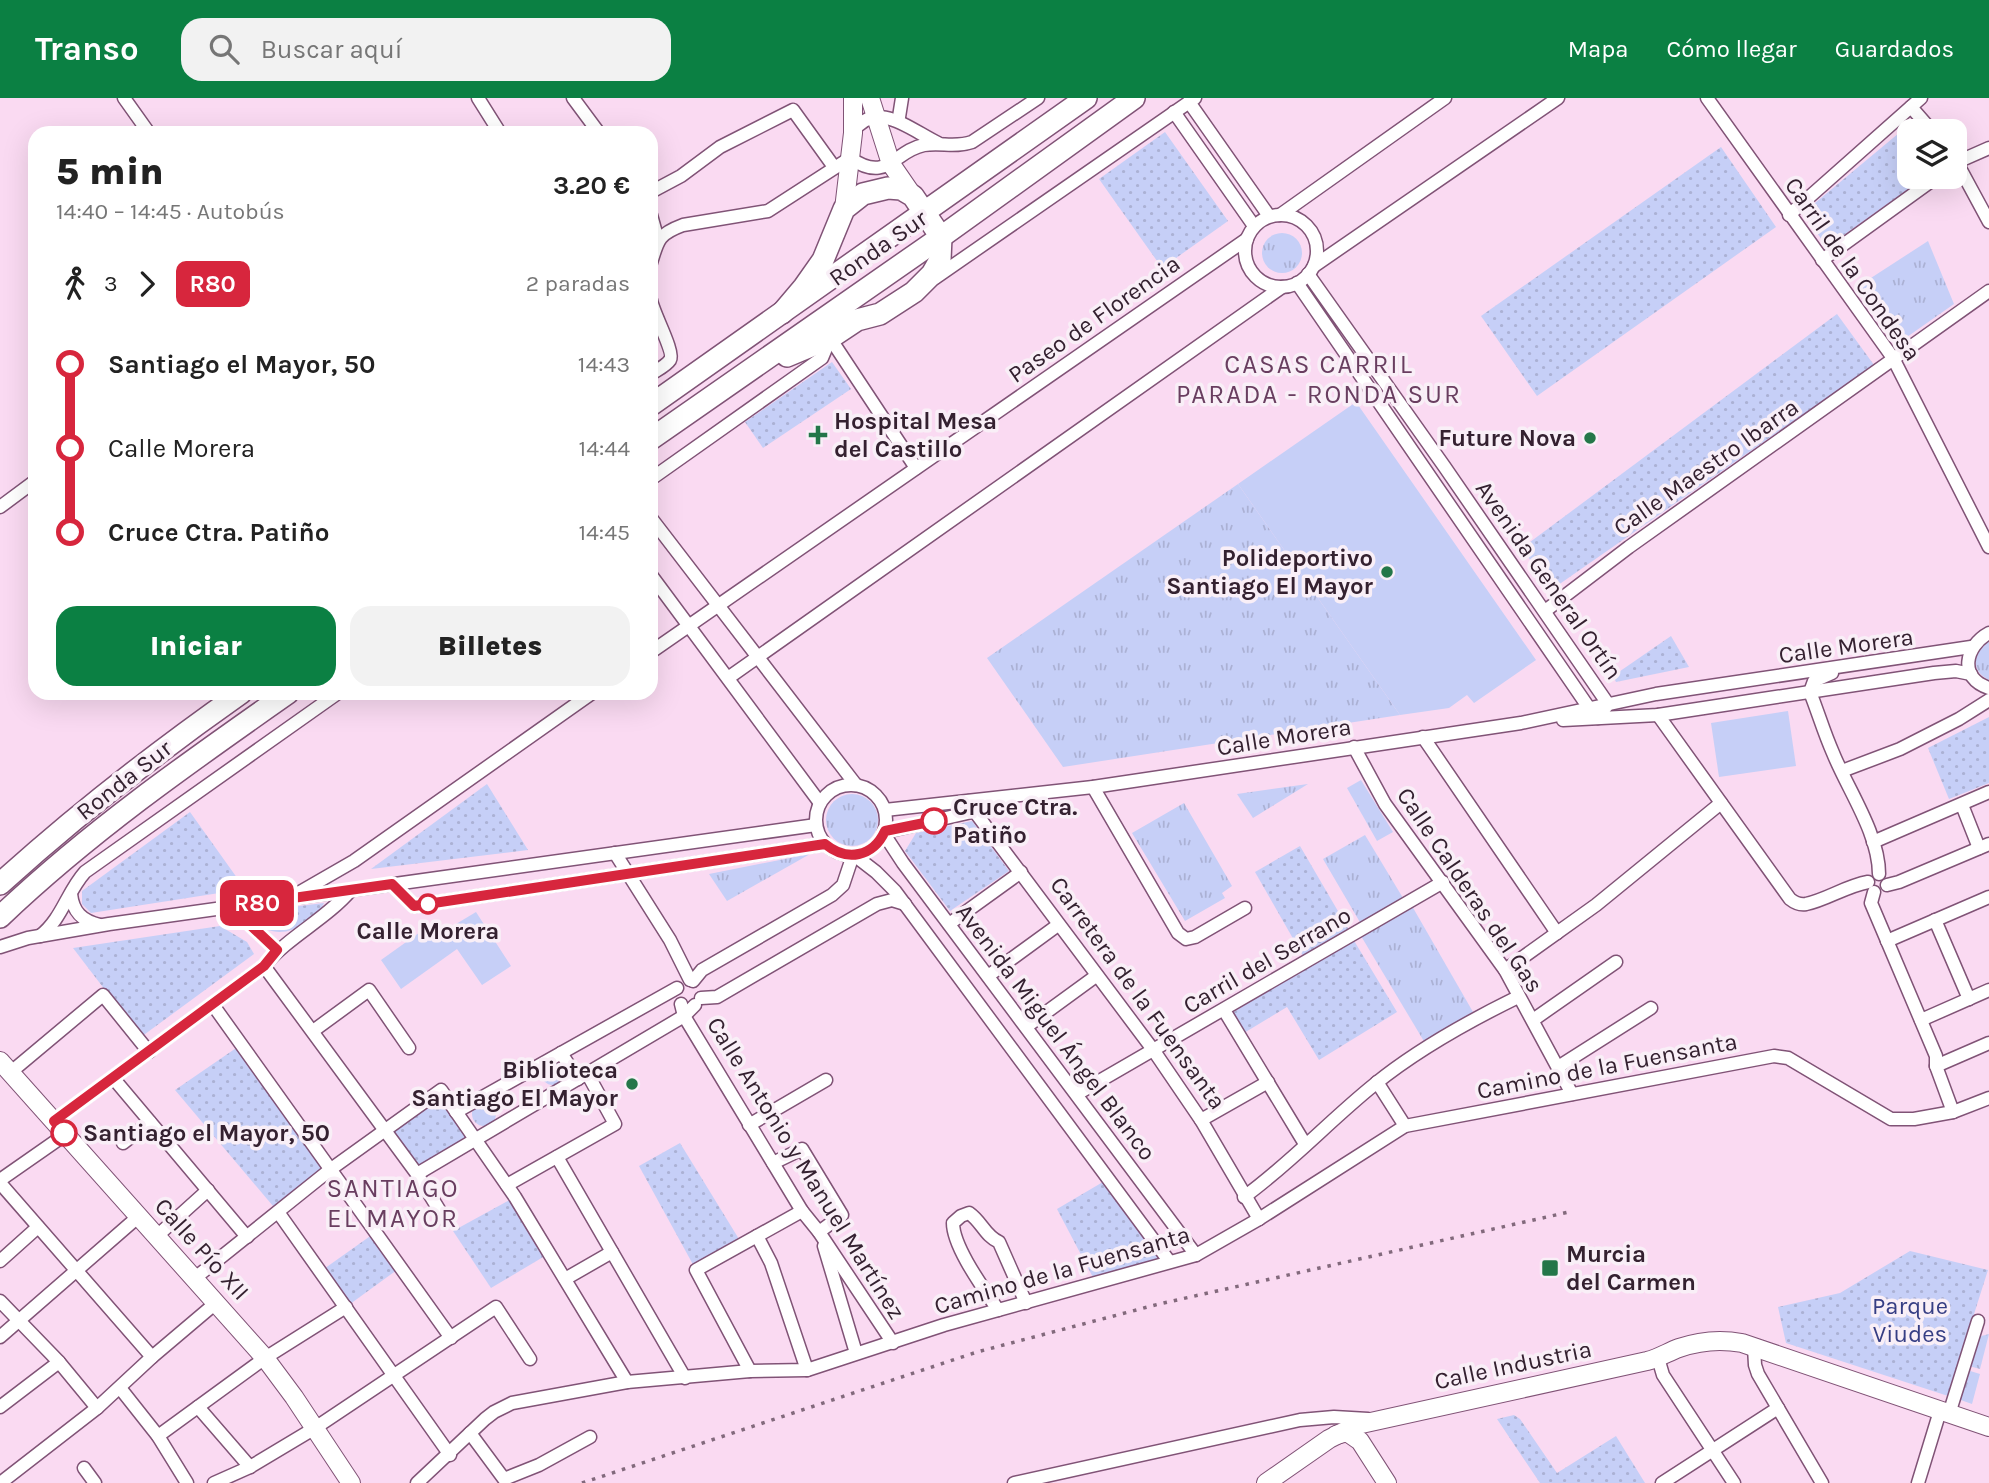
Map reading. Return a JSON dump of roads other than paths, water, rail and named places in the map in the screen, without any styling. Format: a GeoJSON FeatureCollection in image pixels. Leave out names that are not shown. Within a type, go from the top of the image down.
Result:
{"type":"FeatureCollection","features":[{"type":"Feature","properties":{"kind":"main road"},"geometry":{"type":"LineString","coordinates":[[850,311],[835,276],[844,208],[842,162],[853,133],[853,98]]}},
{"type":"Feature","properties":{"kind":"main road","name":"Ronda Sur"},"geometry":{"type":"LineString","coordinates":[[658,400],[835,276],[919,205],[1086,98]]}},
{"type":"Feature","properties":{"kind":"main road","name":"Ronda Sur"},"geometry":{"type":"LineString","coordinates":[[658,434],[850,311],[941,237],[1134,98]]}},
{"type":"Feature","properties":{"kind":"main road"},"geometry":{"type":"LineString","coordinates":[[850,311],[880,314],[914,292],[932,274],[940,260],[941,237],[919,205],[872,106]]}},
{"type":"Feature","properties":{"kind":"main road"},"geometry":{"type":"LineString","coordinates":[[782,313],[823,260],[844,208],[863,194],[876,190],[901,189],[919,205]]}},
{"type":"Feature","properties":{"kind":"main road"},"geometry":{"type":"LineString","coordinates":[[714,396],[801,348],[830,338],[850,311]]}},
{"type":"Feature","properties":{"kind":"main road","name":"Ronda Sur"},"geometry":{"type":"LineString","coordinates":[[0,884],[117,784],[231,700]]}},
{"type":"Feature","properties":{"kind":"main road","name":"Ronda Sur"},"geometry":{"type":"LineString","coordinates":[[0,917],[93,836],[166,779],[278,700]]}},
{"type":"Feature","properties":{"kind":"main road","name":"Calle Pío XII"},"geometry":{"type":"LineString","coordinates":[[5,1067],[265,1358],[351,1483]]}},
{"type":"Feature","properties":{"kind":"main road","name":"Calle Industria"},"geometry":{"type":"LineString","coordinates":[[1266,1483],[1336,1435],[1357,1425],[1658,1358],[1681,1347],[1717,1340],[1754,1347],[1989,1427]]}},
{"type":"Feature","properties":{"kind":"main road"},"geometry":{"type":"LineString","coordinates":[[1370,1456],[1365,1437],[1369,1427],[1378,1420]]}},
{"type":"Feature","properties":{"kind":"main road"},"geometry":{"type":"LineString","coordinates":[[1336,1435],[1345,1432],[1353,1434],[1387,1483]]}},
{"type":"Feature","properties":{"kind":"street"},"geometry":{"type":"LineString","coordinates":[[124,98],[144,126]]}},
{"type":"Feature","properties":{"kind":"street"},"geometry":{"type":"LineString","coordinates":[[478,98],[496,126]]}},
{"type":"Feature","properties":{"kind":"street"},"geometry":{"type":"LineString","coordinates":[[573,98],[594,126]]}},
{"type":"Feature","properties":{"kind":"street"},"geometry":{"type":"LineString","coordinates":[[898,159],[910,139],[902,120],[902,98]]}},
{"type":"Feature","properties":{"kind":"street"},"geometry":{"type":"LineString","coordinates":[[658,188],[681,176],[720,147],[793,110],[842,162],[865,166],[898,159],[914,148],[926,145],[961,146],[972,142],[1038,98]]}},
{"type":"Feature","properties":{"kind":"street"},"geometry":{"type":"LineString","coordinates":[[1282,287],[1267,284],[1254,275],[1246,262],[1247,239],[1254,226],[1275,216],[1445,98]]}},
{"type":"Feature","properties":{"kind":"street"},"geometry":{"type":"LineString","coordinates":[[728,678],[1282,287],[1297,283],[1311,270],[1558,98]]}},
{"type":"Feature","properties":{"kind":"street","name":"Carril de la Condesa"},"geometry":{"type":"LineString","coordinates":[[1707,98],[1893,358],[1989,547]]}},
{"type":"Feature","properties":{"kind":"street"},"geometry":{"type":"LineString","coordinates":[[914,292],[1192,100],[1275,216],[1296,218],[1309,228],[1316,242],[1317,258],[1311,270]]}},
{"type":"Feature","properties":{"kind":"street"},"geometry":{"type":"LineString","coordinates":[[1789,215],[1917,101],[1926,119]]}},
{"type":"Feature","properties":{"kind":"street"},"geometry":{"type":"LineString","coordinates":[[853,133],[872,106],[902,120],[941,145]]}},
{"type":"Feature","properties":{"kind":"street"},"geometry":{"type":"LineString","coordinates":[[1174,112],[1254,226]]}},
{"type":"Feature","properties":{"kind":"street"},"geometry":{"type":"LineString","coordinates":[[1967,157],[1989,148]]}},
{"type":"Feature","properties":{"kind":"street"},"geometry":{"type":"LineString","coordinates":[[658,240],[663,234],[683,225],[768,211],[842,162]]}},
{"type":"Feature","properties":{"kind":"street"},"geometry":{"type":"LineString","coordinates":[[1967,181],[1989,222]]}},
{"type":"Feature","properties":{"kind":"street"},"geometry":{"type":"LineString","coordinates":[[1822,260],[1920,189]]}},
{"type":"Feature","properties":{"kind":"street","name":"Paseo de Florencia"},"geometry":{"type":"LineString","coordinates":[[658,647],[1247,239]]}},
{"type":"Feature","properties":{"kind":"street","name":"Avenida General Ortín"},"geometry":{"type":"LineString","coordinates":[[1297,283],[1598,718],[1608,704],[1311,270]]}},
{"type":"Feature","properties":{"kind":"street","name":"Calle Maestro Ibarra"},"geometry":{"type":"LineString","coordinates":[[1545,611],[1593,573],[1989,291]]}},
{"type":"Feature","properties":{"kind":"street"},"geometry":{"type":"LineString","coordinates":[[658,324],[672,354],[658,368]]}},
{"type":"Feature","properties":{"kind":"street"},"geometry":{"type":"LineString","coordinates":[[830,338],[916,468]]}},
{"type":"Feature","properties":{"kind":"street"},"geometry":{"type":"LineString","coordinates":[[658,475],[822,358],[830,338]]}},
{"type":"Feature","properties":{"kind":"street"},"geometry":{"type":"LineString","coordinates":[[2,502],[28,485]]}},
{"type":"Feature","properties":{"kind":"street"},"geometry":{"type":"LineString","coordinates":[[658,527],[856,785]]}},
{"type":"Feature","properties":{"kind":"street"},"geometry":{"type":"LineString","coordinates":[[658,584],[820,803]]}},
{"type":"Feature","properties":{"kind":"street"},"geometry":{"type":"LineString","coordinates":[[1989,633],[1971,648],[1968,660],[1971,674],[1979,683],[1989,688]]}},
{"type":"Feature","properties":{"kind":"street","name":"Calle Morera"},"geometry":{"type":"LineString","coordinates":[[886,810],[972,807],[1521,723],[1656,694],[1971,648]]}},
{"type":"Feature","properties":{"kind":"street"},"geometry":{"type":"LineString","coordinates":[[1843,668],[1814,681],[1811,692],[1879,859],[1877,883],[1871,903],[1936,1056],[1936,1066],[1953,1112]]}},
{"type":"Feature","properties":{"kind":"street","name":"Calle Morera"},"geometry":{"type":"LineString","coordinates":[[1521,723],[1658,715],[1934,673],[1956,671],[1971,674]]}},
{"type":"Feature","properties":{"kind":"street"},"geometry":{"type":"LineString","coordinates":[[39,936],[56,920],[85,872],[328,700]]}},
{"type":"Feature","properties":{"kind":"street"},"geometry":{"type":"LineString","coordinates":[[289,899],[354,861],[583,700]]}},
{"type":"Feature","properties":{"kind":"street"},"geometry":{"type":"LineString","coordinates":[[1842,772],[1900,749],[1959,719],[1989,700]]}},
{"type":"Feature","properties":{"kind":"street"},"geometry":{"type":"LineString","coordinates":[[1658,715],[1790,899],[1797,904],[1807,904],[1851,885],[1899,882],[1984,846],[1962,805]]}},
{"type":"Feature","properties":{"kind":"street"},"geometry":{"type":"LineString","coordinates":[[1423,737],[1557,933]]}},
{"type":"Feature","properties":{"kind":"street","name":"Calle Calderas del Gas"},"geometry":{"type":"LineString","coordinates":[[1354,747],[1385,804],[1505,970],[1572,1094]]}},
{"type":"Feature","properties":{"kind":"street"},"geometry":{"type":"LineString","coordinates":[[856,785],[869,789],[879,798],[886,810],[884,833],[869,851],[854,855],[833,851],[825,844],[816,825],[820,803],[835,789],[856,785]]}},
{"type":"Feature","properties":{"kind":"street"},"geometry":{"type":"LineString","coordinates":[[1093,787],[1178,933],[1186,939],[1195,937],[1245,908]]}},
{"type":"Feature","properties":{"kind":"street"},"geometry":{"type":"LineString","coordinates":[[1873,842],[1989,792]]}},
{"type":"Feature","properties":{"kind":"street"},"geometry":{"type":"LineString","coordinates":[[1505,970],[1596,905],[1721,803]]}},
{"type":"Feature","properties":{"kind":"street","name":"Calle Morera"},"geometry":{"type":"LineString","coordinates":[[884,833],[972,807]]}},
{"type":"Feature","properties":{"kind":"street","name":"Carretera de la Fuensanta"},"geometry":{"type":"LineString","coordinates":[[972,807],[1154,1051],[1201,1120],[1259,1219]]}},
{"type":"Feature","properties":{"kind":"street"},"geometry":{"type":"LineString","coordinates":[[0,947],[39,936],[100,925],[816,825]]}},
{"type":"Feature","properties":{"kind":"street"},"geometry":{"type":"LineString","coordinates":[[903,863],[902,841],[913,826]]}},
{"type":"Feature","properties":{"kind":"street","name":"Avenida Miguel Ángel Blanco"},"geometry":{"type":"LineString","coordinates":[[884,833],[903,863],[1196,1255]]}},
{"type":"Feature","properties":{"kind":"street"},"geometry":{"type":"LineString","coordinates":[[392,884],[414,906],[825,844]]}},
{"type":"Feature","properties":{"kind":"street"},"geometry":{"type":"LineString","coordinates":[[615,853],[692,980],[701,988],[698,1001]]}},
{"type":"Feature","properties":{"kind":"street"},"geometry":{"type":"LineString","coordinates":[[456,1112],[677,988],[685,981],[692,980],[702,970],[832,895],[843,885],[854,855]]}},
{"type":"Feature","properties":{"kind":"street","name":"Avenida Miguel Ángel Blanco"},"geometry":{"type":"LineString","coordinates":[[854,855],[876,872],[905,904],[1169,1261]]}},
{"type":"Feature","properties":{"kind":"street"},"geometry":{"type":"LineString","coordinates":[[152,1357],[0,1181],[114,1079],[264,966],[277,950],[335,909],[351,890],[349,873],[354,861]]}},
{"type":"Feature","properties":{"kind":"street"},"geometry":{"type":"LineString","coordinates":[[949,924],[1021,872]]}},
{"type":"Feature","properties":{"kind":"street","name":"Carril del Serrano"},"geometry":{"type":"LineString","coordinates":[[1077,1094],[1443,882]]}},
{"type":"Feature","properties":{"kind":"street"},"geometry":{"type":"LineString","coordinates":[[71,894],[80,916],[100,925]]}},
{"type":"Feature","properties":{"kind":"street"},"geometry":{"type":"LineString","coordinates":[[1887,941],[1989,897]]}},
{"type":"Feature","properties":{"kind":"street"},"geometry":{"type":"LineString","coordinates":[[417,1174],[583,1076],[698,1001],[717,997],[877,904],[892,900],[905,904]]}},
{"type":"Feature","properties":{"kind":"street"},"geometry":{"type":"LineString","coordinates":[[236,906],[245,920],[277,950]]}},
{"type":"Feature","properties":{"kind":"street"},"geometry":{"type":"LineString","coordinates":[[1935,920],[1969,999]]}},
{"type":"Feature","properties":{"kind":"street"},"geometry":{"type":"LineString","coordinates":[[988,976],[1058,925]]}},
{"type":"Feature","properties":{"kind":"street"},"geometry":{"type":"LineString","coordinates":[[945,959],[964,945]]}},
{"type":"Feature","properties":{"kind":"street"},"geometry":{"type":"LineString","coordinates":[[1533,1020],[1616,962]]}},
{"type":"Feature","properties":{"kind":"street"},"geometry":{"type":"LineString","coordinates":[[264,966],[417,1174],[446,1221]]}},
{"type":"Feature","properties":{"kind":"street"},"geometry":{"type":"LineString","coordinates":[[1026,1027],[1096,976]]}},
{"type":"Feature","properties":{"kind":"street"},"geometry":{"type":"LineString","coordinates":[[677,988],[676,996],[683,1010]]}},
{"type":"Feature","properties":{"kind":"street"},"geometry":{"type":"LineString","coordinates":[[313,1031],[369,990],[409,1048]]}},
{"type":"Feature","properties":{"kind":"street"},"geometry":{"type":"LineString","coordinates":[[1921,1020],[1989,990]]}},
{"type":"Feature","properties":{"kind":"street"},"geometry":{"type":"LineString","coordinates":[[5,1067],[103,995],[149,1052]]}},
{"type":"Feature","properties":{"kind":"street"},"geometry":{"type":"LineString","coordinates":[[1244,1197],[1267,1180],[1377,1082],[1421,1052],[1518,997]]}},
{"type":"Feature","properties":{"kind":"street"},"geometry":{"type":"LineString","coordinates":[[213,1005],[452,1338]]}},
{"type":"Feature","properties":{"kind":"street"},"geometry":{"type":"LineString","coordinates":[[1558,1067],[1651,1008]]}},
{"type":"Feature","properties":{"kind":"street","name":"Calle Antonio y Manuel Martínez"},"geometry":{"type":"LineString","coordinates":[[683,1010],[802,1211],[820,1232],[893,1343]]}},
{"type":"Feature","properties":{"kind":"street"},"geometry":{"type":"LineString","coordinates":[[1224,1010],[1305,1144]]}},
{"type":"Feature","properties":{"kind":"street"},"geometry":{"type":"LineString","coordinates":[[1936,1066],[1989,1043]]}},
{"type":"Feature","properties":{"kind":"street"},"geometry":{"type":"LineString","coordinates":[[507,1185],[615,1124],[583,1076],[561,1052]]}},
{"type":"Feature","properties":{"kind":"street","name":"Camino de la Fuensanta"},"geometry":{"type":"LineString","coordinates":[[418,1483],[494,1412],[512,1403],[627,1382],[750,1371],[807,1370],[944,1325],[1097,1285],[1196,1255],[1259,1219],[1405,1126],[1774,1056],[1788,1058],[1891,1119],[1914,1119],[1953,1112],[1989,1098]]}},
{"type":"Feature","properties":{"kind":"street"},"geometry":{"type":"LineString","coordinates":[[114,1079],[247,1237]]}},
{"type":"Feature","properties":{"kind":"street"},"geometry":{"type":"LineString","coordinates":[[1201,1120],[1266,1079]]}},
{"type":"Feature","properties":{"kind":"street"},"geometry":{"type":"LineString","coordinates":[[749,1125],[826,1080]]}},
{"type":"Feature","properties":{"kind":"street"},"geometry":{"type":"LineString","coordinates":[[1377,1082],[1405,1126]]}},
{"type":"Feature","properties":{"kind":"street"},"geometry":{"type":"LineString","coordinates":[[195,1278],[331,1169],[441,1090],[507,1185],[627,1382]]}},
{"type":"Feature","properties":{"kind":"street"},"geometry":{"type":"LineString","coordinates":[[123,1143],[150,1122]]}},
{"type":"Feature","properties":{"kind":"street"},"geometry":{"type":"LineString","coordinates":[[773,1163],[802,1149],[842,1214],[820,1232],[856,1353]]}},
{"type":"Feature","properties":{"kind":"street"},"geometry":{"type":"LineString","coordinates":[[1102,1171],[1123,1156]]}},
{"type":"Feature","properties":{"kind":"street"},"geometry":{"type":"LineString","coordinates":[[557,1157],[685,1378]]}},
{"type":"Feature","properties":{"kind":"street"},"geometry":{"type":"LineString","coordinates":[[157,1236],[208,1190]]}},
{"type":"Feature","properties":{"kind":"street"},"geometry":{"type":"LineString","coordinates":[[750,1371],[695,1270],[802,1211]]}},
{"type":"Feature","properties":{"kind":"street"},"geometry":{"type":"LineString","coordinates":[[278,1212],[450,1455]]}},
{"type":"Feature","properties":{"kind":"street"},"geometry":{"type":"LineString","coordinates":[[998,1310],[968,1264],[955,1237],[953,1223],[969,1213],[976,1218],[989,1238],[999,1242],[1027,1303]]}},
{"type":"Feature","properties":{"kind":"street"},"geometry":{"type":"LineString","coordinates":[[0,1337],[139,1216]]}},
{"type":"Feature","properties":{"kind":"street"},"geometry":{"type":"LineString","coordinates":[[0,1261],[38,1227]]}},
{"type":"Feature","properties":{"kind":"street"},"geometry":{"type":"LineString","coordinates":[[757,1236],[771,1263],[807,1370]]}},
{"type":"Feature","properties":{"kind":"street"},"geometry":{"type":"LineString","coordinates":[[565,1279],[612,1252]]}},
{"type":"Feature","properties":{"kind":"street"},"geometry":{"type":"LineString","coordinates":[[0,1301],[59,1362],[97,1408]]}},
{"type":"Feature","properties":{"kind":"street"},"geometry":{"type":"LineString","coordinates":[[3,1480],[97,1408],[216,1303]]}},
{"type":"Feature","properties":{"kind":"street"},"geometry":{"type":"LineString","coordinates":[[158,1436],[265,1358],[346,1307]]}},
{"type":"Feature","properties":{"kind":"street"},"geometry":{"type":"LineString","coordinates":[[215,1483],[250,1467],[315,1428],[496,1307],[530,1359]]}},
{"type":"Feature","properties":{"kind":"street"},"geometry":{"type":"LineString","coordinates":[[1918,1483],[1978,1321]]}},
{"type":"Feature","properties":{"kind":"street"},"geometry":{"type":"LineString","coordinates":[[1754,1347],[1756,1368],[1822,1483]]}},
{"type":"Feature","properties":{"kind":"street"},"geometry":{"type":"LineString","coordinates":[[1658,1358],[1663,1375],[1734,1483]]}},
{"type":"Feature","properties":{"kind":"street"},"geometry":{"type":"LineString","coordinates":[[0,1407],[59,1362]]}},
{"type":"Feature","properties":{"kind":"street"},"geometry":{"type":"LineString","coordinates":[[120,1388],[158,1436],[187,1483]]}},
{"type":"Feature","properties":{"kind":"street"},"geometry":{"type":"LineString","coordinates":[[198,1408],[250,1467]]}},
{"type":"Feature","properties":{"kind":"street"},"geometry":{"type":"LineString","coordinates":[[1662,1483],[1778,1408]]}},
{"type":"Feature","properties":{"kind":"street"},"geometry":{"type":"LineString","coordinates":[[1014,1483],[1300,1420],[1343,1417],[1378,1420]]}},
{"type":"Feature","properties":{"kind":"street"},"geometry":{"type":"LineString","coordinates":[[1336,1435],[1343,1417]]}},
{"type":"Feature","properties":{"kind":"street"},"geometry":{"type":"LineString","coordinates":[[470,1433],[503,1479],[539,1465],[590,1437]]}},
{"type":"Feature","properties":{"kind":"street"},"geometry":{"type":"LineString","coordinates":[[84,1468],[95,1483]]}},
{"type":"Feature","properties":{"kind":"railway"},"geometry":{"type":"LineString","coordinates":[[582,1483],[977,1352],[1159,1304],[1569,1212]]}},
{"type":"Feature","properties":{"kind":"place","name":"Hospital Mesa del Castillo"},"geometry":{"type":"Point","coordinates":[818,435]}},
{"type":"Feature","properties":{"kind":"place","name":"Future Nova"},"geometry":{"type":"Point","coordinates":[1590,438]}},
{"type":"Feature","properties":{"kind":"place","name":"Polideportivo Santiago El Mayor"},"geometry":{"type":"Point","coordinates":[1387,572]}},
{"type":"Feature","properties":{"kind":"place","name":"Cruce Ctra. Patiño"},"geometry":{"type":"Point","coordinates":[934,821]}},
{"type":"Feature","properties":{"kind":"place","name":"Calle Morera"},"geometry":{"type":"Point","coordinates":[428,904]}},
{"type":"Feature","properties":{"kind":"place","name":"Biblioteca Santiago El Mayor"},"geometry":{"type":"Point","coordinates":[632,1084]}},
{"type":"Feature","properties":{"kind":"place","name":"Santiago el Mayor, 50"},"geometry":{"type":"Point","coordinates":[64,1133]}},
{"type":"Feature","properties":{"kind":"place","name":"Murcia del Carmen"},"geometry":{"type":"Point","coordinates":[1550,1268]}},
{"type":"Feature","properties":{"kind":"district","name":"CASAS CARRIL PARADA - RONDA SUR"},"geometry":{"type":"Point","coordinates":[1319,379]}},
{"type":"Feature","properties":{"kind":"district","name":"SANTIAGO EL MAYOR"},"geometry":{"type":"Point","coordinates":[393,1203]}},
{"type":"Feature","properties":{"kind":"park label","name":"Parque Viudes"},"geometry":{"type":"Point","coordinates":[1910,1320]}}]}
